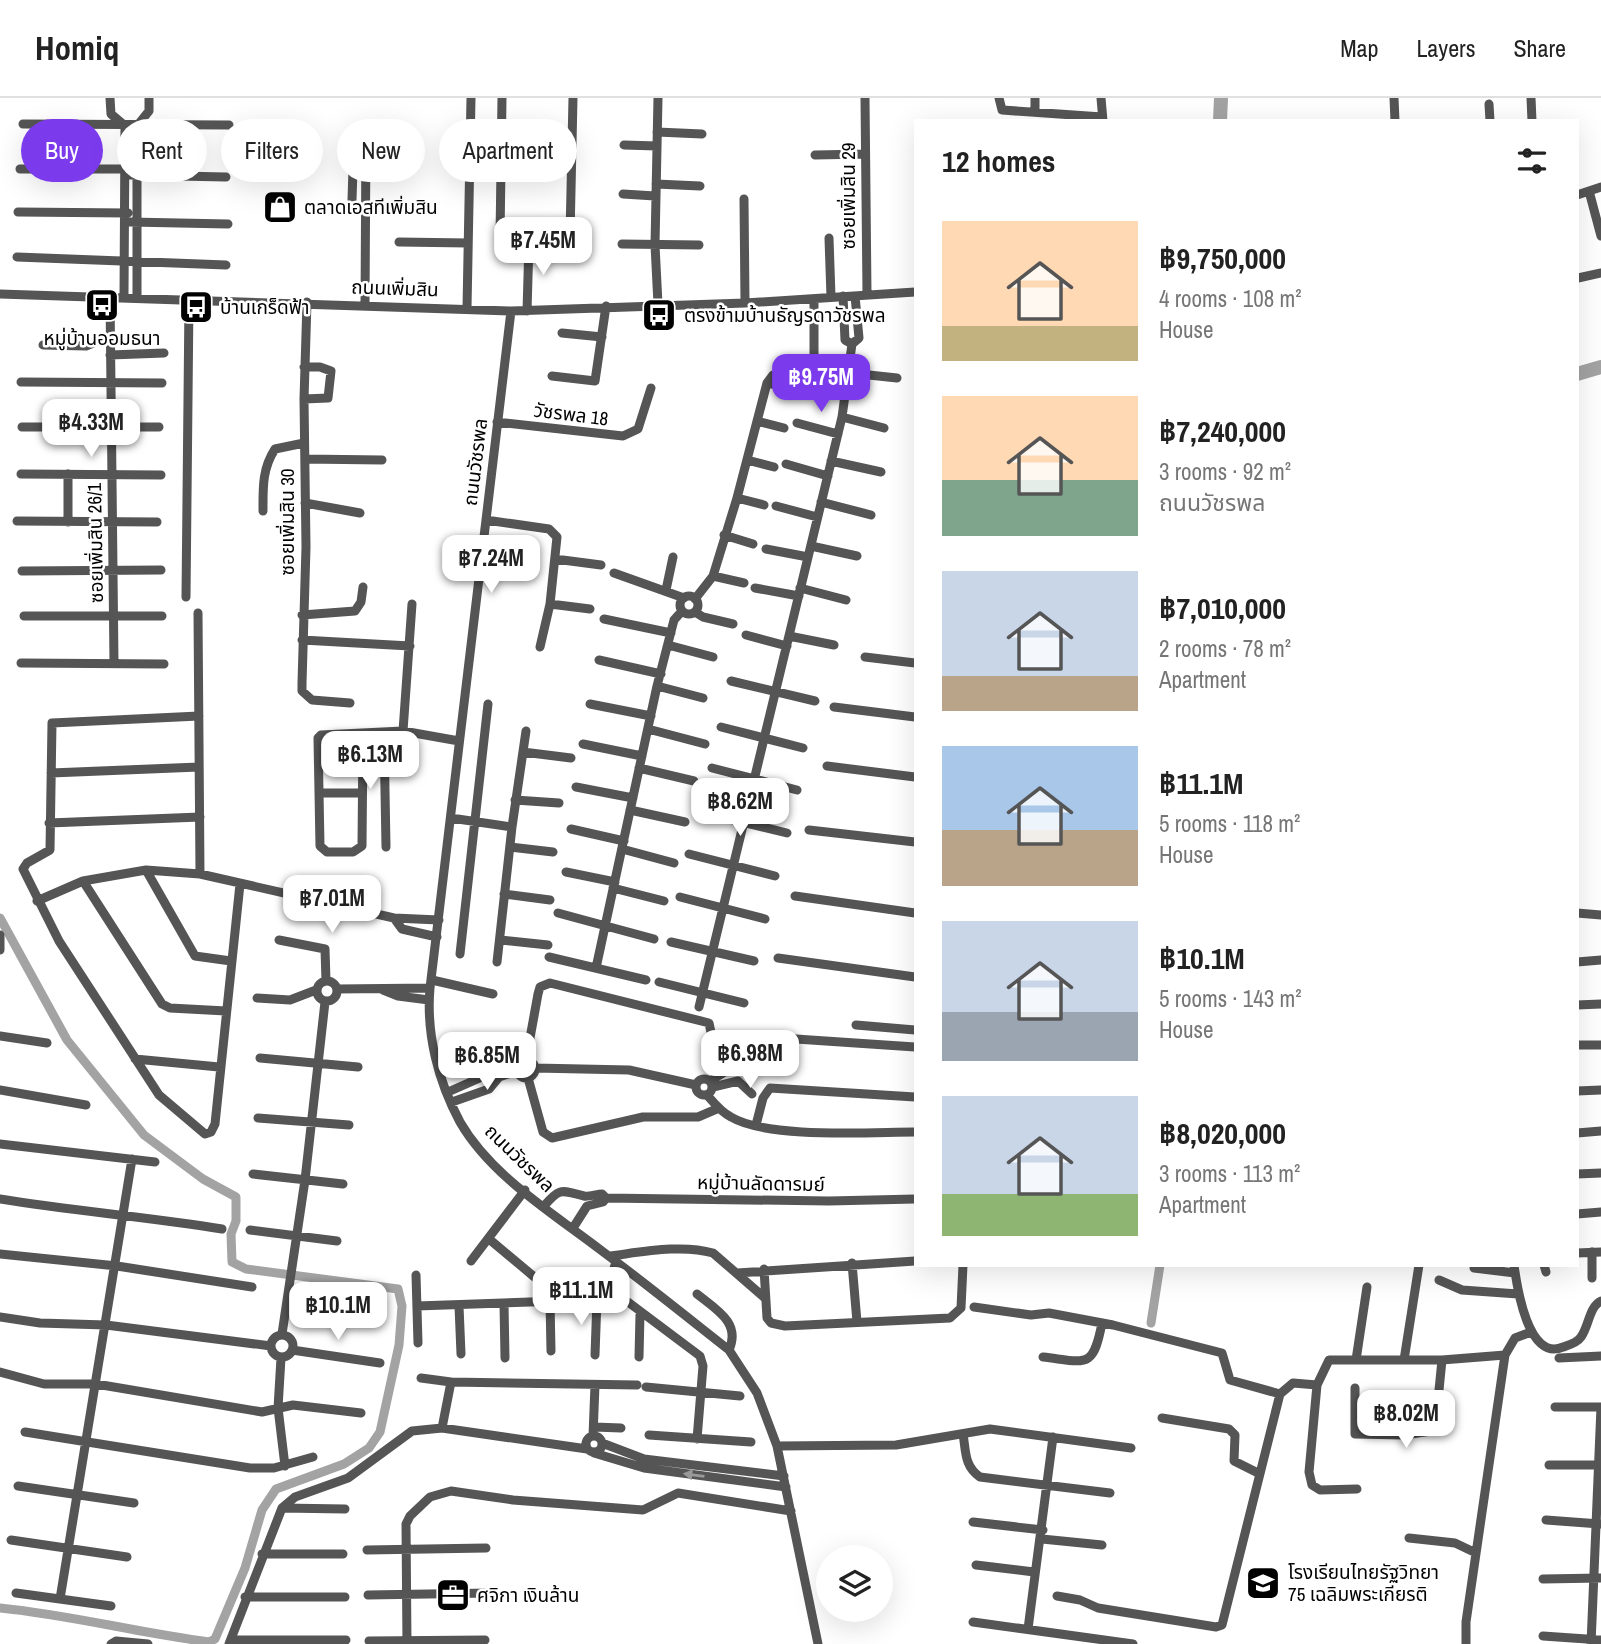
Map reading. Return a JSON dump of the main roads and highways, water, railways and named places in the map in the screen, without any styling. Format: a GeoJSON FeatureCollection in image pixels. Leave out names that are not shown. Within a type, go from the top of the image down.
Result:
{"type":"FeatureCollection","features":[{"type":"Feature","properties":{"kind":"waterway"},"geometry":{"type":"LineString","coordinates":[[1220,119],[1221,98]]}},
{"type":"Feature","properties":{"kind":"waterway"},"geometry":{"type":"LineString","coordinates":[[1579,373],[1601,367]]}},
{"type":"Feature","properties":{"kind":"waterway"},"geometry":{"type":"LineString","coordinates":[[0,918],[67,1040],[144,1135],[203,1179],[236,1197],[236,1221],[231,1234],[232,1262],[246,1269],[398,1289],[402,1306],[399,1345],[380,1432],[369,1448],[344,1464],[276,1489],[262,1510],[245,1568],[215,1639],[209,1642],[0,1608]]}},
{"type":"Feature","properties":{"kind":"waterway"},"geometry":{"type":"LineString","coordinates":[[1151,1323],[1160,1267]]}},
{"type":"Feature","properties":{"kind":"place","name":"ตลาดเอสทีเพิ่มสิน"},"geometry":{"type":"Point","coordinates":[280,207]}},
{"type":"Feature","properties":{"kind":"place","name":"หมู่บ้านออมธนา"},"geometry":{"type":"Point","coordinates":[102,305]}},
{"type":"Feature","properties":{"kind":"place","name":"บ้านเกร็ดฟ้า"},"geometry":{"type":"Point","coordinates":[196,307]}},
{"type":"Feature","properties":{"kind":"place","name":"ตรงข้ามบ้านธัญรดาวัชรพล"},"geometry":{"type":"Point","coordinates":[659,315]}},
{"type":"Feature","properties":{"kind":"place","name":"โรงเรียนไทยรัฐวิทยา 75 เฉลิมพระเกียรติ"},"geometry":{"type":"Point","coordinates":[1263,1583]}},
{"type":"Feature","properties":{"kind":"place","name":"ศจิกา เงินล้าน"},"geometry":{"type":"Point","coordinates":[453,1595]}}]}
